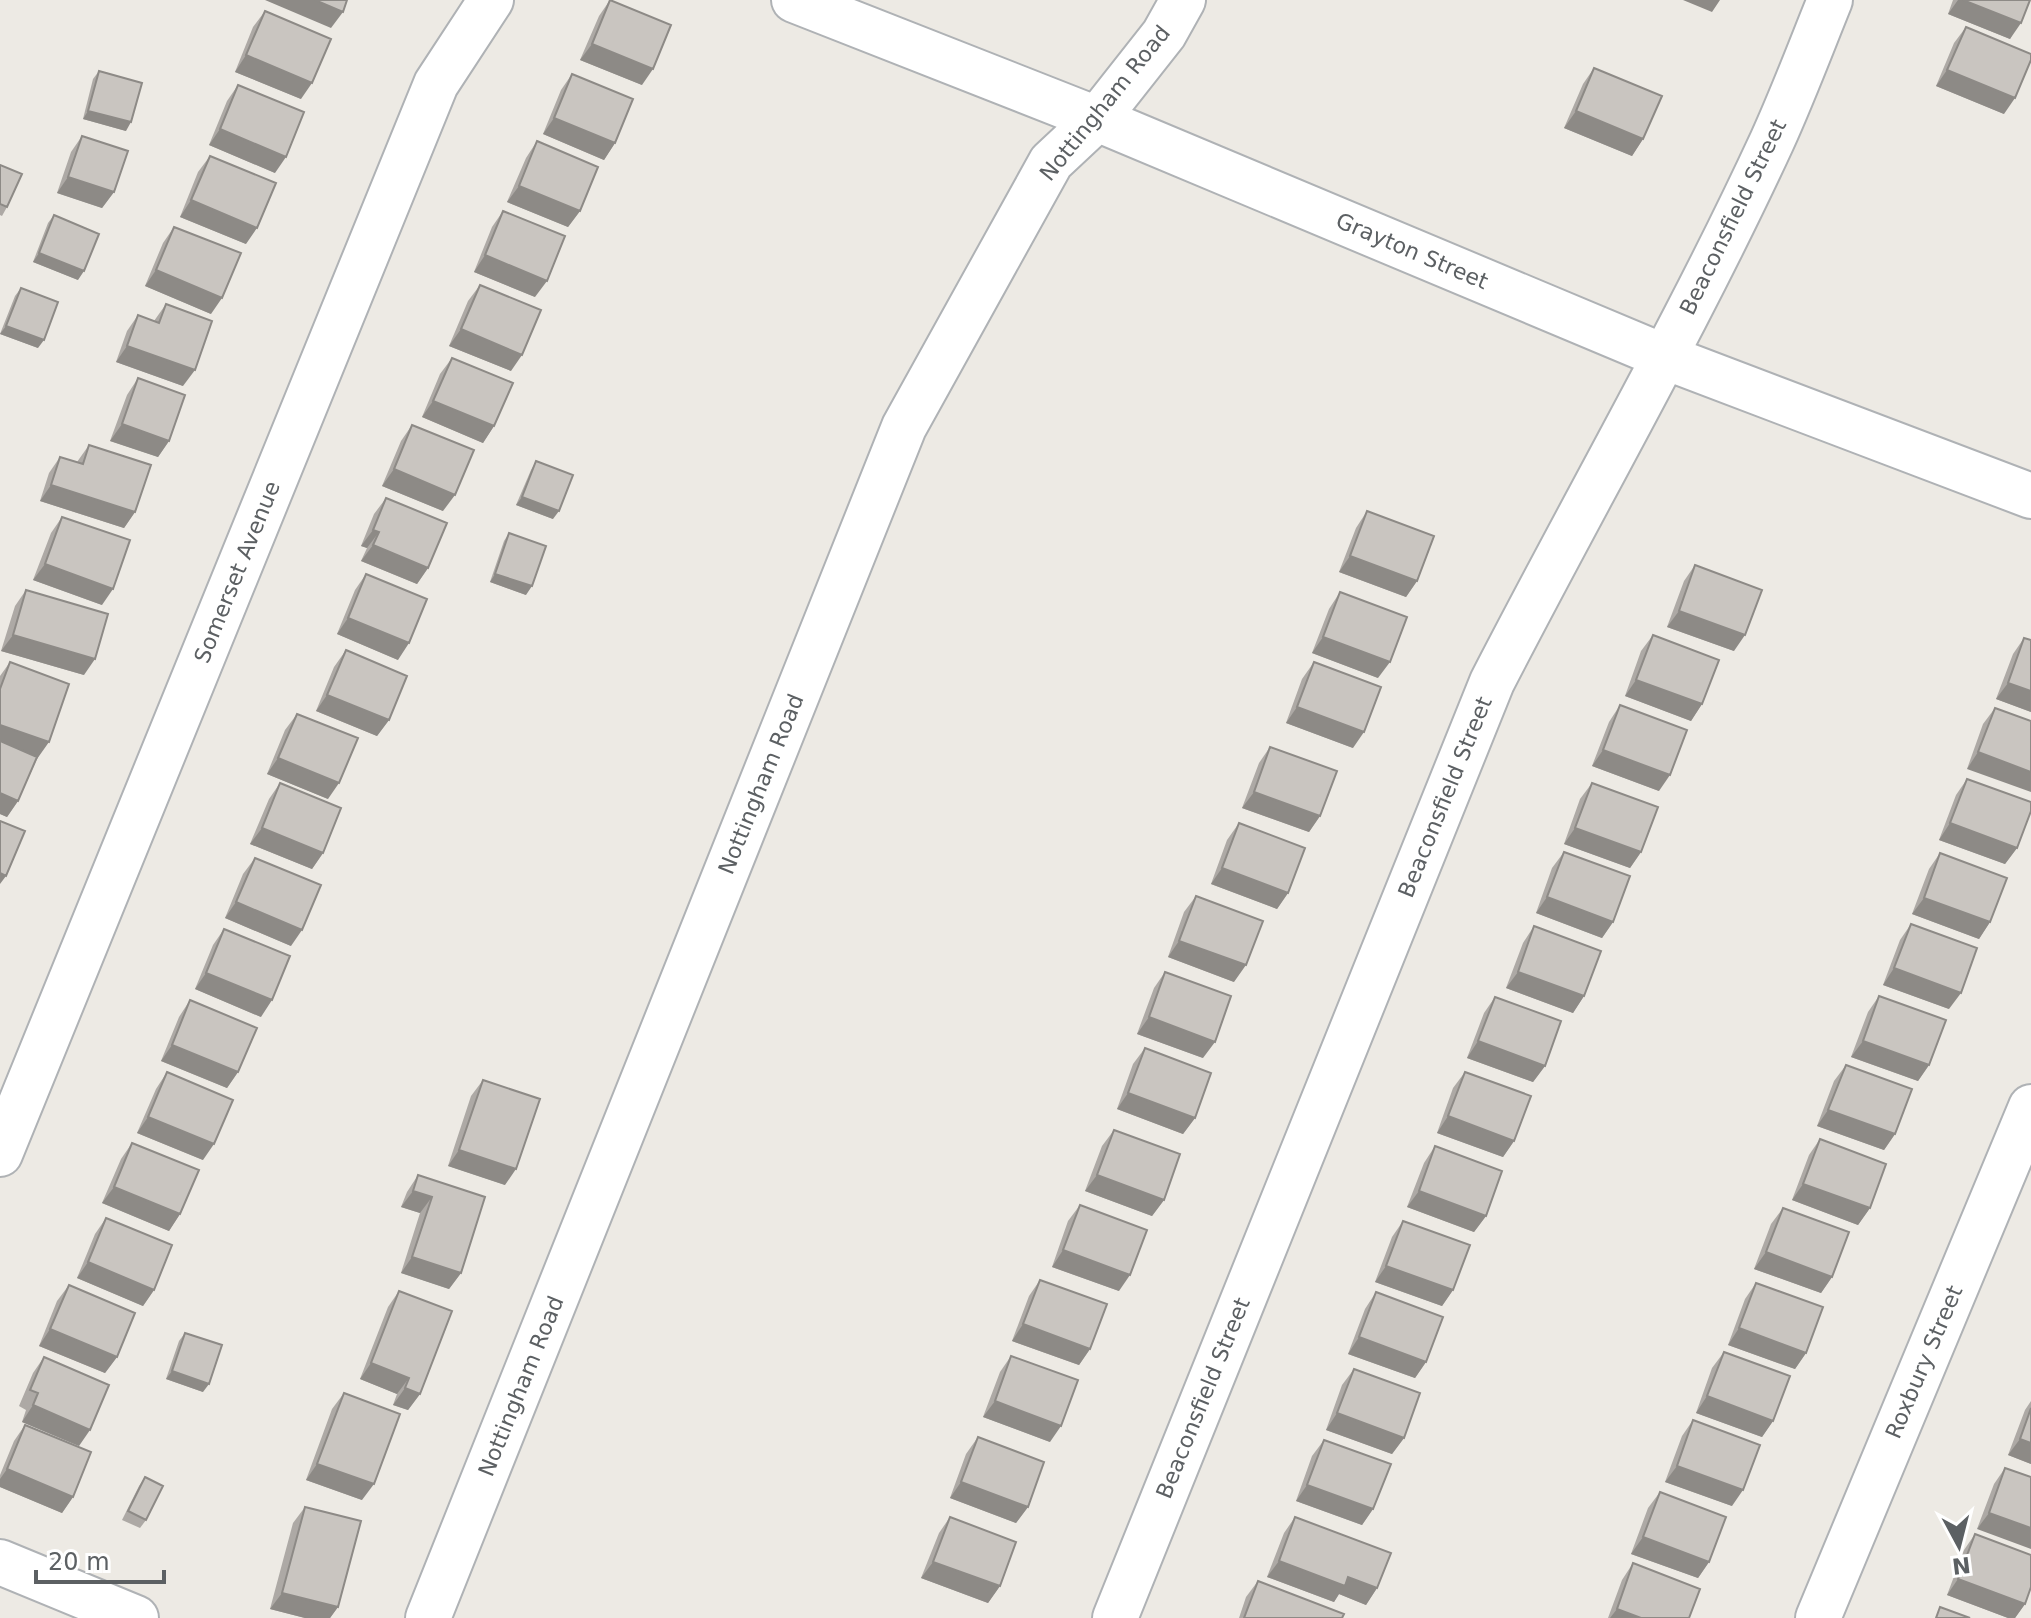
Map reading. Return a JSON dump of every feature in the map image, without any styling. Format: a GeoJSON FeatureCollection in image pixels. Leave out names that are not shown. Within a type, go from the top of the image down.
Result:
{"type":"FeatureCollection","features":[{"type":"Feature","properties":{"kind":"street","name":"Somerset Avenue"},"geometry":{"type":"LineString","coordinates":[[0,1154],[436,84],[491,0]]}},
{"type":"Feature","properties":{"kind":"street","name":"Grayton Street"},"geometry":{"type":"LineString","coordinates":[[794,0],[1097,119],[1665,357],[2031,496]]}},
{"type":"Feature","properties":{"kind":"street","name":"Nottingham Road"},"geometry":{"type":"LineString","coordinates":[[428,1618],[904,427],[1051,162],[1097,119],[1164,34],[1183,0]]}},
{"type":"Feature","properties":{"kind":"street","name":"Beaconsfield Street"},"geometry":{"type":"LineString","coordinates":[[1115,1618],[1492,682],[1665,357],[1773,140],[1830,0]]}},
{"type":"Feature","properties":{"kind":"street","name":"Roxbury Street"},"geometry":{"type":"LineString","coordinates":[[1818,1618],[2031,1107]]}},
{"type":"Feature","properties":{"kind":"street"},"geometry":{"type":"LineString","coordinates":[[0,1562],[136,1618]]}},
{"type":"Feature","properties":{"kind":"building"},"geometry":{"type":"Polygon","coordinates":[[[315,0],[347,0],[343,12],[315,0]]]}},
{"type":"Feature","properties":{"kind":"building"},"geometry":{"type":"Polygon","coordinates":[[[610,0],[671,25],[653,69],[592,44],[610,0]]]}},
{"type":"Feature","properties":{"kind":"building"},"geometry":{"type":"Polygon","coordinates":[[[1963,0],[2030,0],[2021,23],[1963,0]]]}},
{"type":"Feature","properties":{"kind":"building"},"geometry":{"type":"Polygon","coordinates":[[[265,11],[331,39],[312,83],[246,55],[265,11]]]}},
{"type":"Feature","properties":{"kind":"building"},"geometry":{"type":"Polygon","coordinates":[[[1966,27],[2031,54],[2015,98],[1947,70],[1966,27]]]}},
{"type":"Feature","properties":{"kind":"building"},"geometry":{"type":"Polygon","coordinates":[[[1594,68],[1662,96],[1643,139],[1576,111],[1594,68]]]}},
{"type":"Feature","properties":{"kind":"building"},"geometry":{"type":"Polygon","coordinates":[[[99,71],[142,83],[131,122],[88,111],[99,71]]]}},
{"type":"Feature","properties":{"kind":"building"},"geometry":{"type":"Polygon","coordinates":[[[572,74],[633,99],[615,143],[554,118],[572,74]]]}},
{"type":"Feature","properties":{"kind":"building"},"geometry":{"type":"Polygon","coordinates":[[[238,85],[304,112],[286,157],[220,129],[238,85]]]}},
{"type":"Feature","properties":{"kind":"building"},"geometry":{"type":"Polygon","coordinates":[[[82,136],[128,151],[114,192],[68,177],[82,136]]]}},
{"type":"Feature","properties":{"kind":"building"},"geometry":{"type":"Polygon","coordinates":[[[537,141],[598,167],[580,211],[519,186],[537,141]]]}},
{"type":"Feature","properties":{"kind":"building"},"geometry":{"type":"Polygon","coordinates":[[[210,156],[276,183],[257,228],[191,200],[210,156]]]}},
{"type":"Feature","properties":{"kind":"building"},"geometry":{"type":"Polygon","coordinates":[[[0,165],[22,174],[7,207],[0,204],[0,165]]]}},
{"type":"Feature","properties":{"kind":"building"},"geometry":{"type":"Polygon","coordinates":[[[503,211],[565,236],[547,281],[485,255],[503,211]]]}},
{"type":"Feature","properties":{"kind":"building"},"geometry":{"type":"Polygon","coordinates":[[[54,215],[99,234],[84,271],[39,253],[54,215]]]}},
{"type":"Feature","properties":{"kind":"building"},"geometry":{"type":"Polygon","coordinates":[[[174,227],[241,253],[222,298],[156,270],[174,227]]]}},
{"type":"Feature","properties":{"kind":"building"},"geometry":{"type":"Polygon","coordinates":[[[480,285],[541,310],[522,355],[461,329],[480,285]]]}},
{"type":"Feature","properties":{"kind":"building"},"geometry":{"type":"Polygon","coordinates":[[[21,288],[58,302],[44,340],[6,326],[21,288]]]}},
{"type":"Feature","properties":{"kind":"building"},"geometry":{"type":"Polygon","coordinates":[[[166,304],[212,321],[195,370],[127,346],[138,315],[159,323],[166,304]]]}},
{"type":"Feature","properties":{"kind":"building"},"geometry":{"type":"Polygon","coordinates":[[[452,358],[513,383],[494,426],[433,401],[452,358]]]}},
{"type":"Feature","properties":{"kind":"building"},"geometry":{"type":"Polygon","coordinates":[[[138,378],[185,395],[169,441],[122,424],[138,378]]]}},
{"type":"Feature","properties":{"kind":"building"},"geometry":{"type":"Polygon","coordinates":[[[412,425],[474,450],[455,495],[394,469],[412,425]]]}},
{"type":"Feature","properties":{"kind":"building"},"geometry":{"type":"Polygon","coordinates":[[[89,445],[151,465],[135,512],[51,485],[60,457],[83,464],[89,445]]]}},
{"type":"Feature","properties":{"kind":"building"},"geometry":{"type":"Polygon","coordinates":[[[536,461],[573,475],[559,511],[522,497],[536,461]]]}},
{"type":"Feature","properties":{"kind":"building"},"geometry":{"type":"Polygon","coordinates":[[[386,498],[447,523],[428,568],[373,545],[379,532],[373,530],[386,498]]]}},
{"type":"Feature","properties":{"kind":"building"},"geometry":{"type":"Polygon","coordinates":[[[1367,511],[1434,536],[1417,581],[1350,556],[1367,511]]]}},
{"type":"Feature","properties":{"kind":"building"},"geometry":{"type":"Polygon","coordinates":[[[62,517],[130,540],[113,589],[45,564],[62,517]]]}},
{"type":"Feature","properties":{"kind":"building"},"geometry":{"type":"Polygon","coordinates":[[[509,533],[546,546],[532,586],[495,574],[509,533]]]}},
{"type":"Feature","properties":{"kind":"building"},"geometry":{"type":"Polygon","coordinates":[[[1695,565],[1762,590],[1745,635],[1679,611],[1695,565]]]}},
{"type":"Feature","properties":{"kind":"building"},"geometry":{"type":"Polygon","coordinates":[[[366,574],[427,599],[409,643],[348,618],[366,574]]]}},
{"type":"Feature","properties":{"kind":"building"},"geometry":{"type":"Polygon","coordinates":[[[26,590],[108,614],[95,659],[13,635],[26,590]]]}},
{"type":"Feature","properties":{"kind":"building"},"geometry":{"type":"Polygon","coordinates":[[[1340,592],[1407,617],[1390,662],[1323,637],[1340,592]]]}},
{"type":"Feature","properties":{"kind":"building"},"geometry":{"type":"Polygon","coordinates":[[[1653,635],[1719,660],[1702,704],[1636,680],[1653,635]]]}},
{"type":"Feature","properties":{"kind":"building"},"geometry":{"type":"Polygon","coordinates":[[[2024,638],[2031,640],[2031,691],[2008,683],[2024,638]]]}},
{"type":"Feature","properties":{"kind":"building"},"geometry":{"type":"Polygon","coordinates":[[[346,650],[407,676],[389,720],[327,695],[346,650]]]}},
{"type":"Feature","properties":{"kind":"building"},"geometry":{"type":"Polygon","coordinates":[[[10,662],[69,684],[49,742],[0,725],[0,689],[10,662]]]}},
{"type":"Feature","properties":{"kind":"building"},"geometry":{"type":"Polygon","coordinates":[[[1314,662],[1381,687],[1364,732],[1297,707],[1314,662]]]}},
{"type":"Feature","properties":{"kind":"building"},"geometry":{"type":"Polygon","coordinates":[[[1620,705],[1687,730],[1670,775],[1603,750],[1620,705]]]}},
{"type":"Feature","properties":{"kind":"building"},"geometry":{"type":"Polygon","coordinates":[[[1995,708],[2031,721],[2031,772],[1978,752],[1995,708]]]}},
{"type":"Feature","properties":{"kind":"building"},"geometry":{"type":"Polygon","coordinates":[[[297,714],[358,738],[339,783],[278,758],[297,714]]]}},
{"type":"Feature","properties":{"kind":"building"},"geometry":{"type":"Polygon","coordinates":[[[0,741],[37,757],[18,801],[0,793],[0,741]]]}},
{"type":"Feature","properties":{"kind":"building"},"geometry":{"type":"Polygon","coordinates":[[[1270,747],[1337,771],[1320,816],[1254,792],[1270,747]]]}},
{"type":"Feature","properties":{"kind":"building"},"geometry":{"type":"Polygon","coordinates":[[[1967,779],[2031,802],[2031,811],[2017,848],[1950,823],[1967,779]]]}},
{"type":"Feature","properties":{"kind":"building"},"geometry":{"type":"Polygon","coordinates":[[[280,783],[341,808],[323,853],[262,828],[280,783]]]}},
{"type":"Feature","properties":{"kind":"building"},"geometry":{"type":"Polygon","coordinates":[[[1592,783],[1658,807],[1641,852],[1575,828],[1592,783]]]}},
{"type":"Feature","properties":{"kind":"building"},"geometry":{"type":"Polygon","coordinates":[[[0,821],[25,831],[6,876],[0,873],[0,821]]]}},
{"type":"Feature","properties":{"kind":"building"},"geometry":{"type":"Polygon","coordinates":[[[1239,823],[1305,848],[1288,893],[1222,868],[1239,823]]]}},
{"type":"Feature","properties":{"kind":"building"},"geometry":{"type":"Polygon","coordinates":[[[1564,852],[1630,876],[1613,922],[1547,897],[1564,852]]]}},
{"type":"Feature","properties":{"kind":"building"},"geometry":{"type":"Polygon","coordinates":[[[1940,853],[2007,878],[1990,922],[1924,898],[1940,853]]]}},
{"type":"Feature","properties":{"kind":"building"},"geometry":{"type":"Polygon","coordinates":[[[255,858],[321,885],[302,930],[236,902],[255,858]]]}},
{"type":"Feature","properties":{"kind":"building"},"geometry":{"type":"Polygon","coordinates":[[[1196,896],[1263,921],[1246,965],[1179,941],[1196,896]]]}},
{"type":"Feature","properties":{"kind":"building"},"geometry":{"type":"Polygon","coordinates":[[[1911,924],[1977,948],[1961,993],[1894,968],[1911,924]]]}},
{"type":"Feature","properties":{"kind":"building"},"geometry":{"type":"Polygon","coordinates":[[[1534,926],[1601,951],[1584,996],[1518,972],[1534,926]]]}},
{"type":"Feature","properties":{"kind":"building"},"geometry":{"type":"Polygon","coordinates":[[[224,929],[290,956],[272,1000],[206,973],[224,929]]]}},
{"type":"Feature","properties":{"kind":"building"},"geometry":{"type":"Polygon","coordinates":[[[1165,972],[1231,996],[1215,1042],[1149,1017],[1165,972]]]}},
{"type":"Feature","properties":{"kind":"building"},"geometry":{"type":"Polygon","coordinates":[[[1879,996],[1946,1020],[1929,1065],[1863,1041],[1879,996]]]}},
{"type":"Feature","properties":{"kind":"building"},"geometry":{"type":"Polygon","coordinates":[[[1495,997],[1561,1021],[1545,1066],[1478,1041],[1495,997]]]}},
{"type":"Feature","properties":{"kind":"building"},"geometry":{"type":"Polygon","coordinates":[[[190,1000],[257,1028],[238,1072],[172,1045],[190,1000]]]}},
{"type":"Feature","properties":{"kind":"building"},"geometry":{"type":"Polygon","coordinates":[[[1145,1048],[1211,1073],[1195,1118],[1128,1093],[1145,1048]]]}},
{"type":"Feature","properties":{"kind":"building"},"geometry":{"type":"Polygon","coordinates":[[[1846,1065],[1912,1089],[1895,1134],[1828,1110],[1846,1065]]]}},
{"type":"Feature","properties":{"kind":"building"},"geometry":{"type":"Polygon","coordinates":[[[167,1072],[233,1100],[214,1144],[148,1117],[167,1072]]]}},
{"type":"Feature","properties":{"kind":"building"},"geometry":{"type":"Polygon","coordinates":[[[1465,1072],[1531,1096],[1514,1141],[1448,1116],[1465,1072]]]}},
{"type":"Feature","properties":{"kind":"building"},"geometry":{"type":"Polygon","coordinates":[[[483,1080],[540,1099],[516,1169],[459,1150],[483,1080]]]}},
{"type":"Feature","properties":{"kind":"building"},"geometry":{"type":"Polygon","coordinates":[[[1114,1130],[1180,1154],[1164,1200],[1097,1175],[1114,1130]]]}},
{"type":"Feature","properties":{"kind":"building"},"geometry":{"type":"Polygon","coordinates":[[[1820,1139],[1886,1164],[1870,1208],[1803,1184],[1820,1139]]]}},
{"type":"Feature","properties":{"kind":"building"},"geometry":{"type":"Polygon","coordinates":[[[132,1143],[199,1170],[180,1214],[114,1187],[132,1143]]]}},
{"type":"Feature","properties":{"kind":"building"},"geometry":{"type":"Polygon","coordinates":[[[1435,1146],[1502,1171],[1486,1216],[1419,1191],[1435,1146]]]}},
{"type":"Feature","properties":{"kind":"building"},"geometry":{"type":"Polygon","coordinates":[[[418,1175],[485,1197],[461,1273],[412,1257],[432,1197],[413,1191],[418,1175]]]}},
{"type":"Feature","properties":{"kind":"building"},"geometry":{"type":"Polygon","coordinates":[[[1080,1205],[1147,1230],[1130,1275],[1063,1250],[1080,1205]]]}},
{"type":"Feature","properties":{"kind":"building"},"geometry":{"type":"Polygon","coordinates":[[[1783,1208],[1849,1232],[1832,1277],[1766,1252],[1783,1208]]]}},
{"type":"Feature","properties":{"kind":"building"},"geometry":{"type":"Polygon","coordinates":[[[106,1218],[172,1245],[154,1290],[88,1262],[106,1218]]]}},
{"type":"Feature","properties":{"kind":"building"},"geometry":{"type":"Polygon","coordinates":[[[1403,1221],[1470,1245],[1453,1290],[1386,1266],[1403,1221]]]}},
{"type":"Feature","properties":{"kind":"building"},"geometry":{"type":"Polygon","coordinates":[[[1040,1280],[1107,1304],[1090,1349],[1023,1324],[1040,1280]]]}},
{"type":"Feature","properties":{"kind":"building"},"geometry":{"type":"Polygon","coordinates":[[[1756,1283],[1823,1307],[1806,1353],[1739,1328],[1756,1283]]]}},
{"type":"Feature","properties":{"kind":"building"},"geometry":{"type":"Polygon","coordinates":[[[69,1285],[135,1313],[117,1357],[50,1329],[69,1285]]]}},
{"type":"Feature","properties":{"kind":"building"},"geometry":{"type":"Polygon","coordinates":[[[399,1291],[452,1311],[420,1394],[405,1388],[409,1378],[371,1363],[399,1291]]]}},
{"type":"Feature","properties":{"kind":"building"},"geometry":{"type":"Polygon","coordinates":[[[1376,1292],[1443,1317],[1426,1362],[1359,1337],[1376,1292]]]}},
{"type":"Feature","properties":{"kind":"building"},"geometry":{"type":"Polygon","coordinates":[[[185,1333],[222,1345],[209,1384],[172,1371],[185,1333]]]}},
{"type":"Feature","properties":{"kind":"building"},"geometry":{"type":"Polygon","coordinates":[[[1724,1352],[1790,1376],[1773,1421],[1707,1396],[1724,1352]]]}},
{"type":"Feature","properties":{"kind":"building"},"geometry":{"type":"Polygon","coordinates":[[[1011,1356],[1078,1380],[1061,1426],[995,1401],[1011,1356]]]}},
{"type":"Feature","properties":{"kind":"building"},"geometry":{"type":"Polygon","coordinates":[[[44,1357],[109,1385],[90,1430],[33,1405],[38,1393],[30,1390],[44,1357]]]}},
{"type":"Feature","properties":{"kind":"building"},"geometry":{"type":"Polygon","coordinates":[[[1354,1369],[1420,1393],[1404,1438],[1337,1413],[1354,1369]]]}},
{"type":"Feature","properties":{"kind":"building"},"geometry":{"type":"Polygon","coordinates":[[[344,1393],[400,1414],[374,1484],[317,1464],[344,1393]]]}},
{"type":"Feature","properties":{"kind":"building"},"geometry":{"type":"Polygon","coordinates":[[[2031,1408],[2031,1443],[2020,1439],[2031,1408]]]}},
{"type":"Feature","properties":{"kind":"building"},"geometry":{"type":"Polygon","coordinates":[[[1693,1420],[1760,1445],[1743,1490],[1677,1466],[1693,1420]]]}},
{"type":"Feature","properties":{"kind":"building"},"geometry":{"type":"Polygon","coordinates":[[[25,1425],[91,1452],[73,1497],[7,1469],[25,1425]]]}},
{"type":"Feature","properties":{"kind":"building"},"geometry":{"type":"Polygon","coordinates":[[[978,1437],[1044,1462],[1028,1507],[961,1482],[978,1437]]]}},
{"type":"Feature","properties":{"kind":"building"},"geometry":{"type":"Polygon","coordinates":[[[1324,1440],[1391,1464],[1373,1509],[1307,1485],[1324,1440]]]}},
{"type":"Feature","properties":{"kind":"building"},"geometry":{"type":"Polygon","coordinates":[[[2005,1468],[2031,1477],[2031,1528],[1989,1513],[2005,1468]]]}},
{"type":"Feature","properties":{"kind":"building"},"geometry":{"type":"Polygon","coordinates":[[[145,1477],[163,1486],[146,1520],[128,1511],[145,1477]]]}},
{"type":"Feature","properties":{"kind":"building"},"geometry":{"type":"Polygon","coordinates":[[[1660,1492],[1726,1517],[1709,1562],[1643,1537],[1660,1492]]]}},
{"type":"Feature","properties":{"kind":"building"},"geometry":{"type":"Polygon","coordinates":[[[305,1507],[361,1521],[338,1607],[282,1593],[305,1507]]]}},
{"type":"Feature","properties":{"kind":"building"},"geometry":{"type":"Polygon","coordinates":[[[950,1517],[1016,1542],[1000,1586],[933,1562],[950,1517]]]}},
{"type":"Feature","properties":{"kind":"building"},"geometry":{"type":"Polygon","coordinates":[[[1295,1517],[1391,1553],[1377,1588],[1348,1577],[1345,1586],[1279,1561],[1295,1517]]]}},
{"type":"Feature","properties":{"kind":"building"},"geometry":{"type":"Polygon","coordinates":[[[1975,1534],[2031,1555],[2031,1587],[2025,1604],[1958,1579],[1975,1534]]]}},
{"type":"Feature","properties":{"kind":"building"},"geometry":{"type":"Polygon","coordinates":[[[1633,1563],[1700,1589],[1689,1618],[1641,1618],[1617,1609],[1633,1563]]]}},
{"type":"Feature","properties":{"kind":"building"},"geometry":{"type":"Polygon","coordinates":[[[1258,1581],[1344,1614],[1342,1618],[1244,1618],[1258,1581]]]}},
{"type":"Feature","properties":{"kind":"building"},"geometry":{"type":"Polygon","coordinates":[[[1940,1607],[1970,1618],[1936,1618],[1940,1607]]]}}]}
